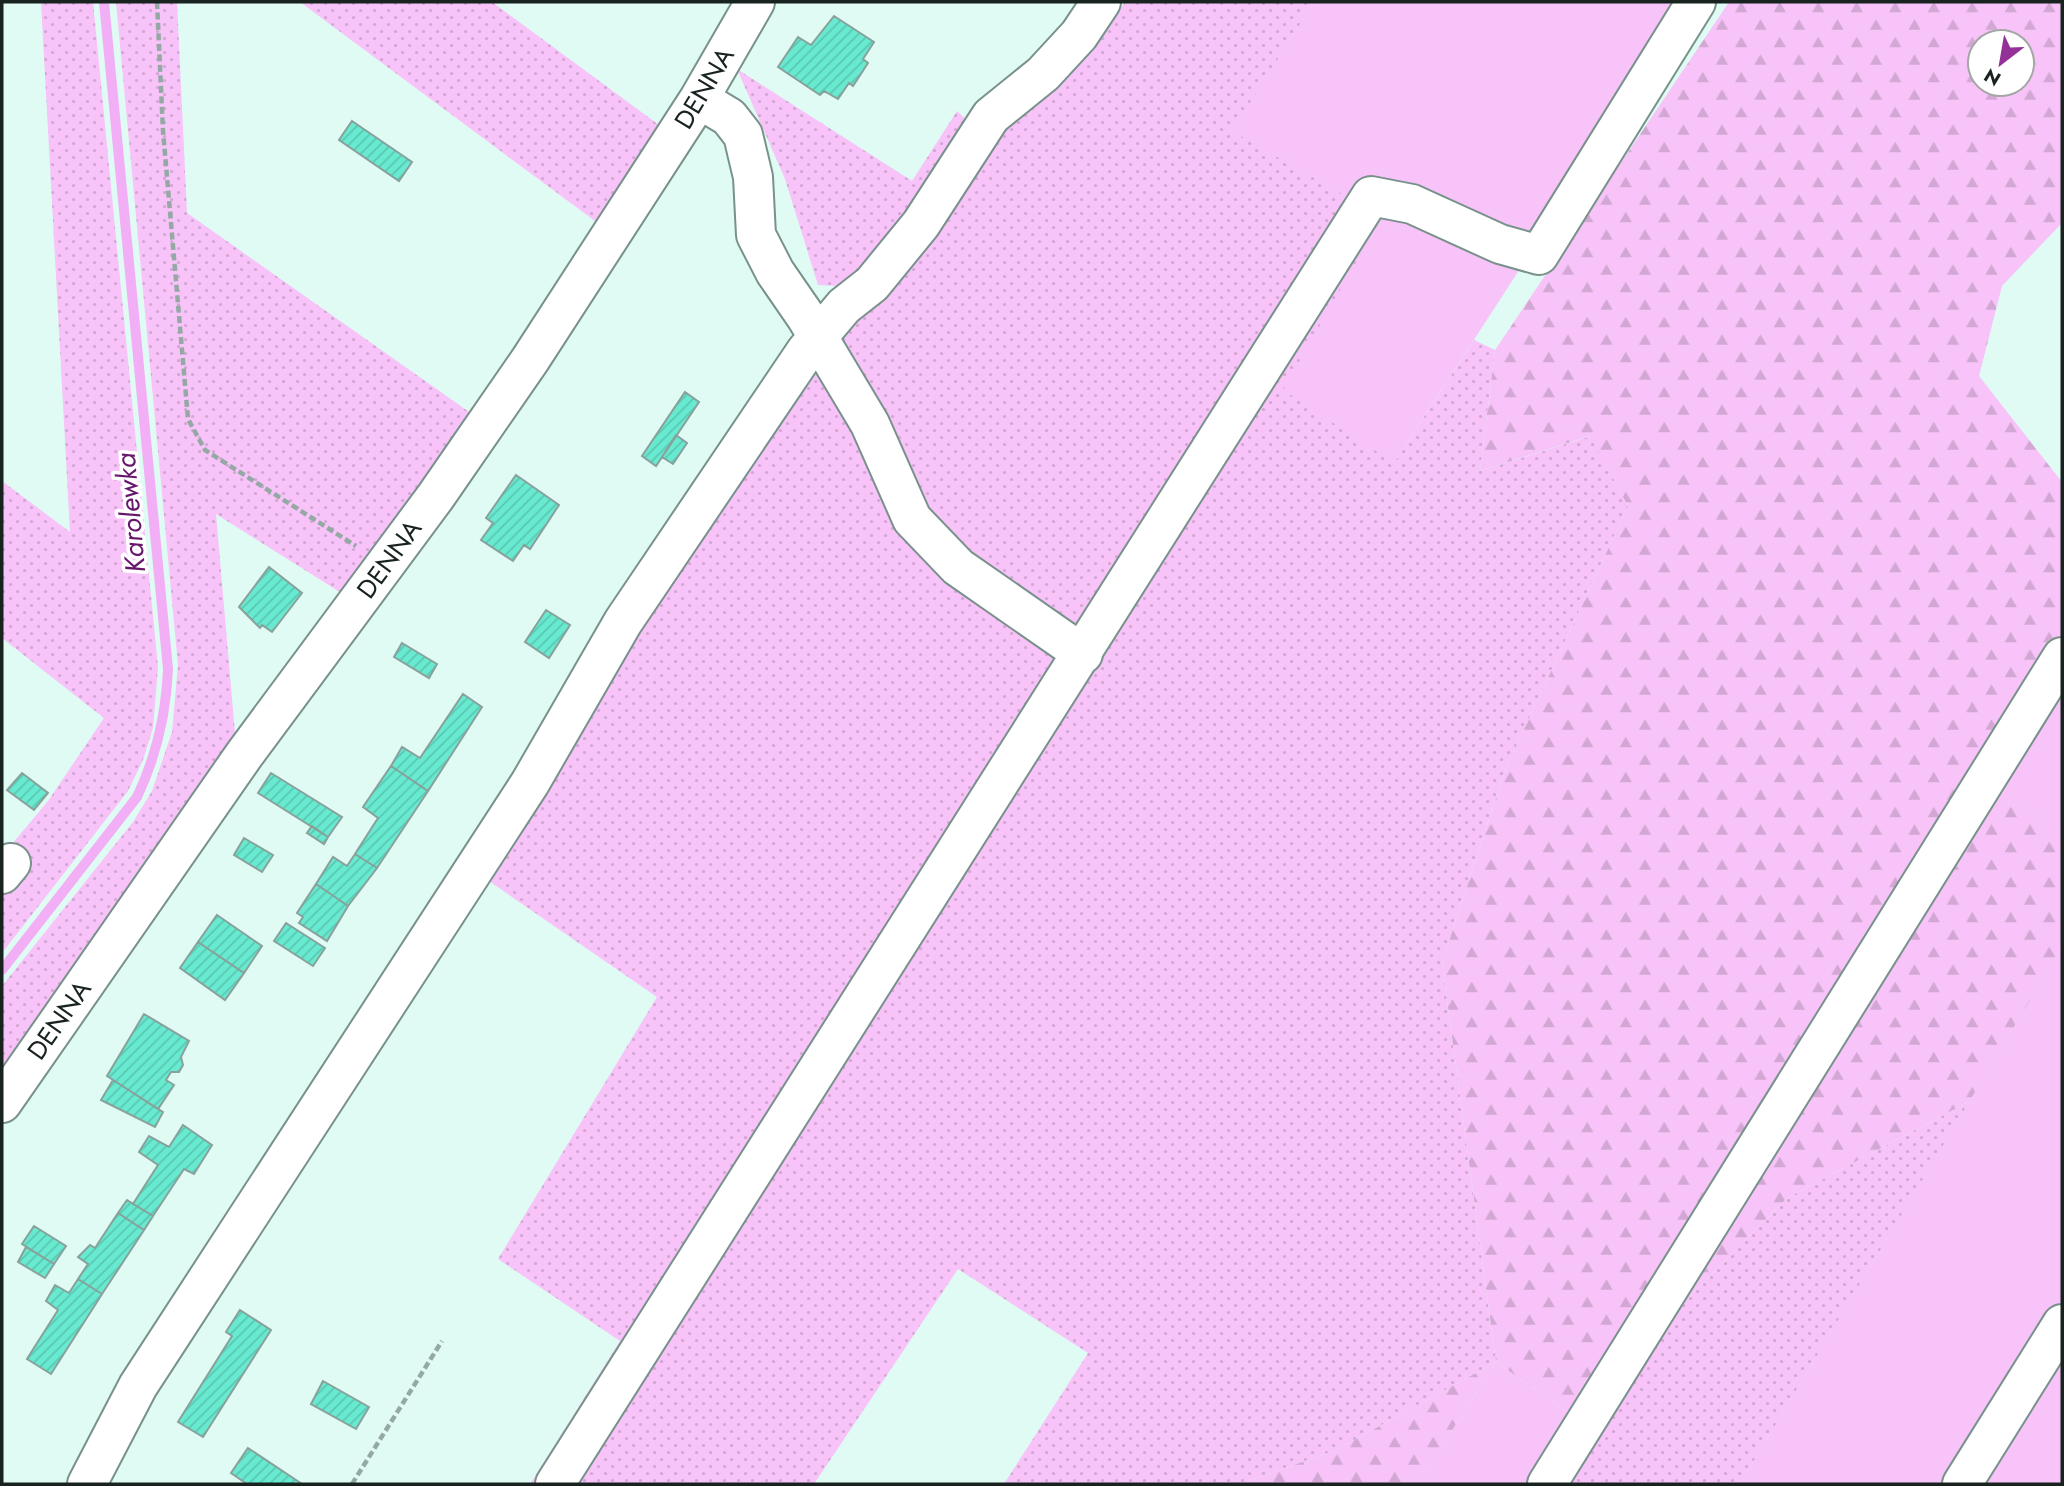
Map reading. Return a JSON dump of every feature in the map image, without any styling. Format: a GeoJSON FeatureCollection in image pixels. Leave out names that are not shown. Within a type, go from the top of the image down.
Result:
{"type":"FeatureCollection","features":[{"type":"Feature","properties":{"kind":"street","name":"DENNA"},"geometry":{"type":"LineString","coordinates":[[2,1103],[244,755],[385,564],[537,349],[699,99],[755,2]]}},
{"type":"Feature","properties":{"kind":"street"},"geometry":{"type":"LineString","coordinates":[[87,1484],[138,1386],[530,783],[623,622],[818,337],[844,306],[872,284],[921,224],[991,116],[1043,74],[1079,35],[1101,2]]}},
{"type":"Feature","properties":{"kind":"street"},"geometry":{"type":"LineString","coordinates":[[555,1484],[1371,196],[1412,204],[1500,244],[1539,255],[1696,2]]}},
{"type":"Feature","properties":{"kind":"street"},"geometry":{"type":"LineString","coordinates":[[699,99],[729,117],[743,135],[753,177],[756,235],[775,272],[870,424],[912,519],[958,567],[1083,654]]}},
{"type":"Feature","properties":{"kind":"street"},"geometry":{"type":"LineString","coordinates":[[1547,1484],[2062,657]]}},
{"type":"Feature","properties":{"kind":"street"},"geometry":{"type":"LineString","coordinates":[[1962,1484],[2062,1324]]}},
{"type":"Feature","properties":{"kind":"path"},"geometry":{"type":"LineString","coordinates":[[157,2],[163,131],[188,419],[205,450],[385,564]]}},
{"type":"Feature","properties":{"kind":"path"},"geometry":{"type":"LineString","coordinates":[[352,1484],[442,1341]]}},
{"type":"Feature","properties":{"kind":"green space"},"geometry":{"type":"Polygon","coordinates":[[[41,2],[93,2],[158,667],[153,728],[143,760],[128,791],[2,953],[2,856],[48,801],[104,718],[2,638],[2,481],[70,532],[41,2]]]}},
{"type":"Feature","properties":{"kind":"green space"},"geometry":{"type":"Polygon","coordinates":[[[116,2],[177,2],[187,213],[472,414],[343,594],[216,514],[236,745],[2,1080],[2,986],[133,822],[152,791],[172,732],[178,665],[116,2]]]}},
{"type":"Feature","properties":{"kind":"green space"},"geometry":{"type":"Polygon","coordinates":[[[300,2],[492,2],[659,125],[599,224],[300,2]]]}},
{"type":"Feature","properties":{"kind":"green space"},"geometry":{"type":"Polygon","coordinates":[[[1125,2],[1314,2],[1233,131],[1383,217],[1394,463],[1474,340],[1495,350],[1480,471],[1591,436],[1628,506],[1505,770],[1442,963],[1496,1362],[1334,1451],[1239,1484],[1004,1484],[1088,1353],[958,1269],[814,1484],[530,1484],[620,1341],[498,1259],[657,997],[460,861],[781,363],[846,333],[838,286],[818,285],[785,179],[737,69],[912,181],[957,111],[986,138],[1058,75],[1092,52],[1125,2]]]}},
{"type":"Feature","properties":{"kind":"green space"},"geometry":{"type":"Polygon","coordinates":[[[1314,2],[1693,2],[1394,463],[1283,390],[1382,217],[1232,131],[1314,2]]]}},
{"type":"Feature","properties":{"kind":"green space"},"geometry":{"type":"Polygon","coordinates":[[[1729,2],[2062,2],[2062,223],[2002,286],[1979,376],[2062,482],[2062,644],[1992,788],[2062,832],[2062,947],[1970,1101],[1787,1198],[1572,1415],[1496,1362],[1442,963],[1505,770],[1628,506],[1590,436],[1480,471],[1495,350],[1729,2]]]}},
{"type":"Feature","properties":{"kind":"green space"},"geometry":{"type":"Polygon","coordinates":[[[2062,675],[2062,832],[1992,789],[2062,675]]]}},
{"type":"Feature","properties":{"kind":"green space"},"geometry":{"type":"Polygon","coordinates":[[[2062,947],[2062,1484],[1740,1484],[2062,947]]]}},
{"type":"Feature","properties":{"kind":"green space"},"geometry":{"type":"Polygon","coordinates":[[[1970,1101],[1740,1484],[1528,1484],[1572,1415],[1787,1198],[1970,1101]]]}},
{"type":"Feature","properties":{"kind":"green space"},"geometry":{"type":"Polygon","coordinates":[[[1496,1362],[1418,1484],[1239,1484],[1334,1451],[1496,1362]]]}},
{"type":"Feature","properties":{"kind":"green space"},"geometry":{"type":"Polygon","coordinates":[[[1496,1362],[1572,1415],[1528,1484],[1418,1484],[1496,1362]]]}},
{"type":"Feature","properties":{"kind":"building"},"geometry":{"type":"Polygon","coordinates":[[[834,16],[874,42],[863,59],[868,63],[853,86],[849,83],[838,99],[824,91],[820,95],[778,67],[798,37],[811,45],[834,16]]]}},
{"type":"Feature","properties":{"kind":"building"},"geometry":{"type":"Polygon","coordinates":[[[352,121],[412,162],[399,181],[339,140],[352,121]]]}},
{"type":"Feature","properties":{"kind":"building"},"geometry":{"type":"Polygon","coordinates":[[[685,392],[699,402],[656,466],[642,456],[685,392]]]}},
{"type":"Feature","properties":{"kind":"building"},"geometry":{"type":"Polygon","coordinates":[[[676,435],[687,443],[673,464],[662,457],[676,435]]]}},
{"type":"Feature","properties":{"kind":"building"},"geometry":{"type":"Polygon","coordinates":[[[516,475],[559,505],[530,549],[524,545],[513,561],[481,540],[493,523],[486,518],[516,475]]]}},
{"type":"Feature","properties":{"kind":"building"},"geometry":{"type":"Polygon","coordinates":[[[269,567],[302,593],[272,632],[262,625],[260,628],[239,607],[269,567]]]}},
{"type":"Feature","properties":{"kind":"building"},"geometry":{"type":"Polygon","coordinates":[[[546,610],[570,625],[549,658],[525,642],[546,610]]]}},
{"type":"Feature","properties":{"kind":"building"},"geometry":{"type":"Polygon","coordinates":[[[402,643],[437,664],[429,678],[394,657],[402,643]]]}},
{"type":"Feature","properties":{"kind":"building"},"geometry":{"type":"Polygon","coordinates":[[[463,694],[482,707],[428,791],[391,766],[402,747],[420,758],[463,694]]]}},
{"type":"Feature","properties":{"kind":"building"},"geometry":{"type":"Polygon","coordinates":[[[391,766],[428,791],[377,868],[355,854],[378,818],[363,807],[391,766]]]}},
{"type":"Feature","properties":{"kind":"building"},"geometry":{"type":"Polygon","coordinates":[[[22,773],[48,793],[34,810],[7,790],[22,773]]]}},
{"type":"Feature","properties":{"kind":"building"},"geometry":{"type":"Polygon","coordinates":[[[271,773],[342,817],[328,837],[258,793],[271,773]]]}},
{"type":"Feature","properties":{"kind":"building"},"geometry":{"type":"Polygon","coordinates":[[[312,826],[328,837],[324,844],[307,833],[312,826]]]}},
{"type":"Feature","properties":{"kind":"building"},"geometry":{"type":"Polygon","coordinates":[[[244,838],[273,855],[262,872],[234,855],[244,838]]]}},
{"type":"Feature","properties":{"kind":"building"},"geometry":{"type":"Polygon","coordinates":[[[355,854],[377,868],[348,906],[316,884],[333,857],[347,866],[355,854]]]}},
{"type":"Feature","properties":{"kind":"building"},"geometry":{"type":"Polygon","coordinates":[[[316,884],[348,906],[327,941],[299,923],[303,917],[297,913],[316,884]]]}},
{"type":"Feature","properties":{"kind":"building"},"geometry":{"type":"Polygon","coordinates":[[[217,915],[262,946],[244,973],[198,942],[217,915]]]}},
{"type":"Feature","properties":{"kind":"building"},"geometry":{"type":"Polygon","coordinates":[[[286,923],[325,948],[313,966],[274,941],[286,923]]]}},
{"type":"Feature","properties":{"kind":"building"},"geometry":{"type":"Polygon","coordinates":[[[198,942],[244,973],[225,1000],[180,968],[198,942]]]}},
{"type":"Feature","properties":{"kind":"building"},"geometry":{"type":"Polygon","coordinates":[[[144,1014],[189,1041],[181,1057],[183,1065],[179,1072],[171,1072],[166,1080],[174,1085],[158,1109],[107,1076],[144,1014]]]}},
{"type":"Feature","properties":{"kind":"building"},"geometry":{"type":"Polygon","coordinates":[[[113,1080],[163,1112],[155,1127],[101,1100],[113,1080]]]}},
{"type":"Feature","properties":{"kind":"building"},"geometry":{"type":"Polygon","coordinates":[[[183,1125],[212,1145],[194,1174],[184,1169],[153,1216],[133,1204],[158,1165],[139,1152],[149,1136],[169,1147],[183,1125]]]}},
{"type":"Feature","properties":{"kind":"building"},"geometry":{"type":"Polygon","coordinates":[[[127,1200],[153,1216],[144,1230],[118,1213],[127,1200]]]}},
{"type":"Feature","properties":{"kind":"building"},"geometry":{"type":"Polygon","coordinates":[[[118,1213],[144,1230],[102,1294],[78,1279],[88,1264],[78,1257],[90,1245],[95,1248],[118,1213]]]}},
{"type":"Feature","properties":{"kind":"building"},"geometry":{"type":"Polygon","coordinates":[[[34,1226],[66,1246],[54,1264],[22,1244],[34,1226]]]}},
{"type":"Feature","properties":{"kind":"building"},"geometry":{"type":"Polygon","coordinates":[[[26,1247],[54,1264],[45,1278],[18,1262],[26,1247]]]}},
{"type":"Feature","properties":{"kind":"building"},"geometry":{"type":"Polygon","coordinates":[[[78,1279],[102,1294],[51,1374],[27,1359],[58,1310],[46,1301],[55,1285],[69,1293],[78,1279]]]}},
{"type":"Feature","properties":{"kind":"building"},"geometry":{"type":"Polygon","coordinates":[[[240,1310],[271,1330],[203,1437],[178,1422],[232,1336],[226,1332],[240,1310]]]}},
{"type":"Feature","properties":{"kind":"building"},"geometry":{"type":"Polygon","coordinates":[[[323,1381],[369,1407],[356,1429],[311,1404],[323,1381]]]}},
{"type":"Feature","properties":{"kind":"building"},"geometry":{"type":"Polygon","coordinates":[[[248,1448],[302,1484],[247,1484],[231,1473],[248,1448]]]}},
{"type":"Feature","properties":{"kind":"waterway","name":"Karolewka"},"geometry":{"type":"LineString","coordinates":[[2,970],[137,797],[155,750],[163,719],[167,686],[168,669],[104,2]]}}]}
